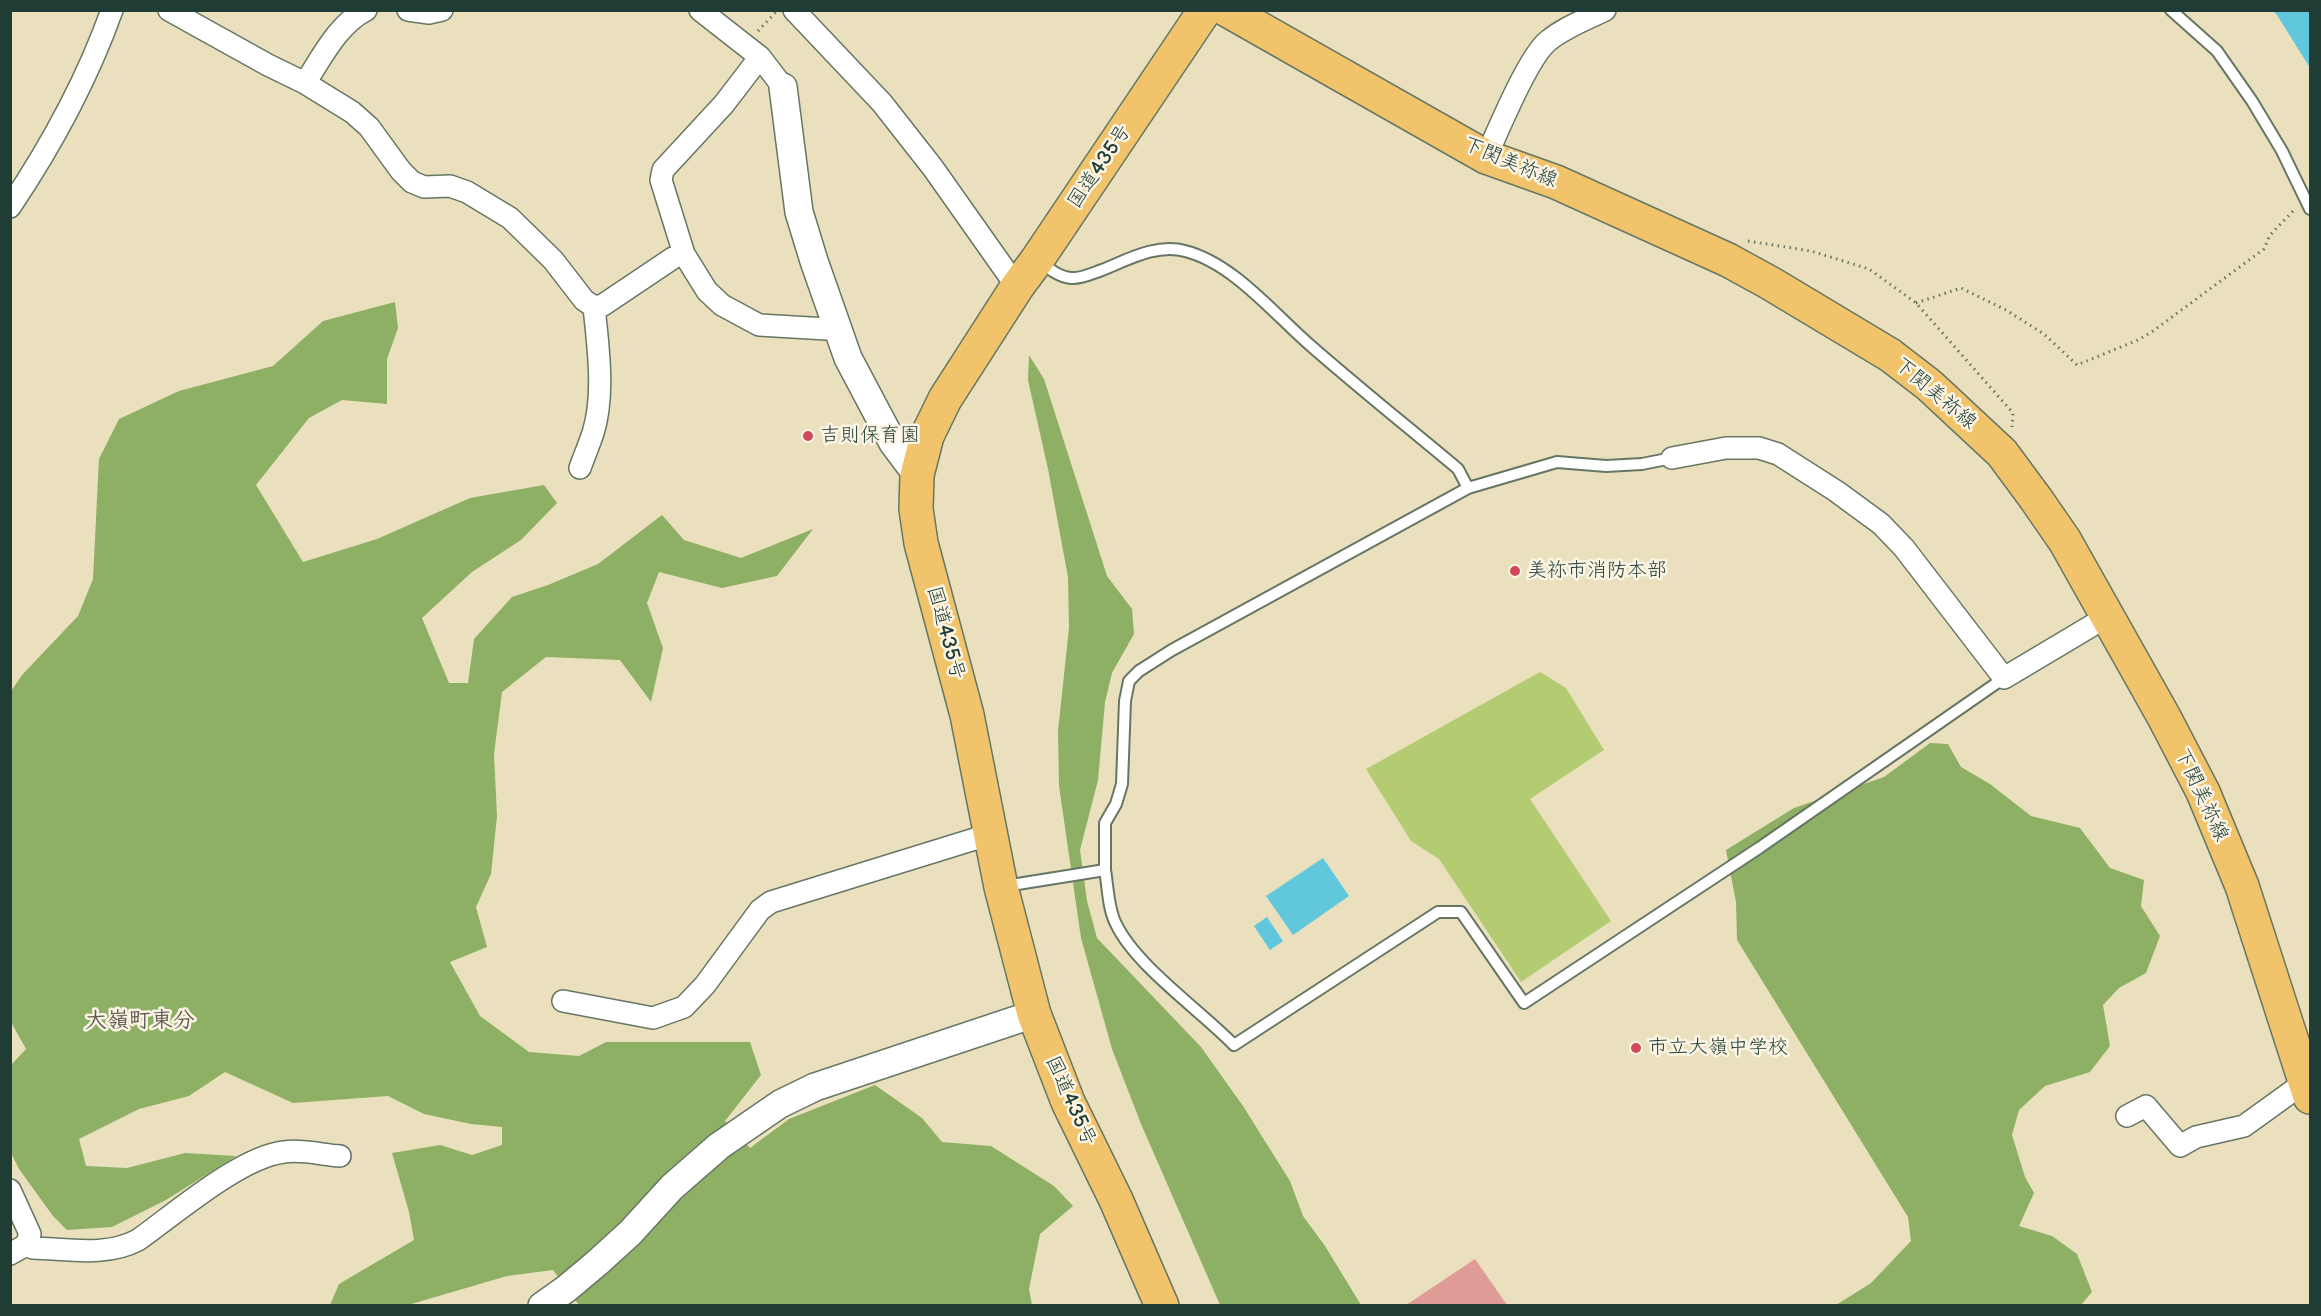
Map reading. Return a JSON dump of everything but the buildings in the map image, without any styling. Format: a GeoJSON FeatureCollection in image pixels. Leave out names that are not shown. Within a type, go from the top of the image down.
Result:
{"type":"FeatureCollection","features":[{"type":"Feature","properties":{"kind":"main road","name":"国道435号"},"geometry":{"type":"LineString","coordinates":[[1162,1305],[1068,1102],[1034,1014],[1001,887],[967,715],[921,543],[916,509],[917,475],[927,436],[945,399],[969,361],[1017,286],[1212,12]]}},
{"type":"Feature","properties":{"kind":"main road","name":"下関美祢線"},"geometry":{"type":"LineString","coordinates":[[1212,12],[1486,157],[1556,182],[1728,260],[1890,355],[1929,385],[2002,453],[2065,541],[2164,717],[2203,792],[2242,886],[2308,1090]]}},
{"type":"Feature","properties":{"kind":"street"},"geometry":{"type":"LineString","coordinates":[[10,207],[30,178],[64,118],[112,10]]}},
{"type":"Feature","properties":{"kind":"street"},"geometry":{"type":"LineString","coordinates":[[169,10],[305,83],[352,112],[369,127],[401,171],[412,182],[424,187],[450,186],[467,192],[510,218],[553,260],[584,300],[594,307],[603,305],[673,258],[684,254]]}},
{"type":"Feature","properties":{"kind":"street"},"geometry":{"type":"LineString","coordinates":[[305,83],[344,26],[366,10]]}},
{"type":"Feature","properties":{"kind":"street"},"geometry":{"type":"LineString","coordinates":[[408,10],[429,13],[442,10]]}},
{"type":"Feature","properties":{"kind":"street"},"geometry":{"type":"LineString","coordinates":[[700,10],[753,52],[783,87],[799,212],[848,358],[893,443],[917,475]]}},
{"type":"Feature","properties":{"kind":"street"},"geometry":{"type":"LineString","coordinates":[[794,10],[882,103],[933,168],[1017,286]]}},
{"type":"Feature","properties":{"kind":"street"},"geometry":{"type":"LineString","coordinates":[[1486,157],[1537,54],[1576,16],[1605,10]]}},
{"type":"Feature","properties":{"kind":"street"},"geometry":{"type":"LineString","coordinates":[[753,52],[724,104],[663,170],[661,180],[684,254],[707,291],[722,305],[759,325],[826,329],[837,326]]}},
{"type":"Feature","properties":{"kind":"street"},"geometry":{"type":"LineString","coordinates":[[580,468],[594,431],[598,400],[600,365],[594,307]]}},
{"type":"Feature","properties":{"kind":"street"},"geometry":{"type":"LineString","coordinates":[[1672,458],[1725,448],[1759,448],[1778,454],[1836,491],[1881,524],[1904,548],[2004,678],[2108,616]]}},
{"type":"Feature","properties":{"kind":"street"},"geometry":{"type":"LineString","coordinates":[[563,1001],[653,1018],[684,1007],[705,985],[760,910],[771,902],[991,834]]}},
{"type":"Feature","properties":{"kind":"street"},"geometry":{"type":"LineString","coordinates":[[542,1305],[566,1289],[597,1263],[630,1233],[672,1187],[718,1146],[780,1104],[815,1087],[1034,1014]]}},
{"type":"Feature","properties":{"kind":"street"},"geometry":{"type":"LineString","coordinates":[[2127,1116],[2146,1106],[2180,1146],[2196,1137],[2244,1126],[2308,1090]]}},
{"type":"Feature","properties":{"kind":"street"},"geometry":{"type":"LineString","coordinates":[[18,1250],[123,1248],[138,1240],[236,1170],[258,1160],[285,1151],[340,1156]]}},
{"type":"Feature","properties":{"kind":"street"},"geometry":{"type":"LineString","coordinates":[[10,1190],[30,1234],[18,1250]]}},
{"type":"Feature","properties":{"kind":"lane"},"geometry":{"type":"LineString","coordinates":[[2170,10],[2217,51],[2252,101],[2309,205]]}},
{"type":"Feature","properties":{"kind":"lane"},"geometry":{"type":"LineString","coordinates":[[1037,260],[1057,273],[1072,278],[1089,275],[1138,255],[1160,250],[1184,250],[1211,262],[1236,278],[1311,345],[1458,469],[1468,488]]}},
{"type":"Feature","properties":{"kind":"lane"},"geometry":{"type":"LineString","coordinates":[[1672,458],[1642,464],[1606,466],[1557,462],[1468,488],[1172,650],[1139,671],[1129,681],[1125,701],[1122,784],[1116,804],[1105,823],[1105,870],[1114,922],[1126,943],[1234,1044],[1438,912],[1461,912],[1524,1003],[1759,848],[2004,678]]}},
{"type":"Feature","properties":{"kind":"lane"},"geometry":{"type":"LineString","coordinates":[[1001,887],[1105,870]]}},
{"type":"Feature","properties":{"kind":"path"},"geometry":{"type":"LineString","coordinates":[[753,52],[777,10]]}},
{"type":"Feature","properties":{"kind":"path"},"geometry":{"type":"LineString","coordinates":[[1916,303],[1961,288],[2006,310],[2044,334],[2077,365],[2138,340],[2153,331],[2264,249],[2270,235],[2288,214],[2309,205]]}},
{"type":"Feature","properties":{"kind":"path"},"geometry":{"type":"LineString","coordinates":[[1728,260],[1736,248],[1750,240],[1780,248],[1811,251],[1869,269],[1916,303],[2013,413],[2012,435],[2002,453]]}},
{"type":"Feature","properties":{"kind":"green space"},"geometry":{"type":"Polygon","coordinates":[[[395,302],[398,328],[387,359],[387,404],[342,400],[309,418],[256,485],[303,562],[377,539],[470,498],[544,485],[557,503],[521,540],[472,572],[422,618],[449,683],[468,683],[474,639],[512,597],[598,564],[662,515],[684,540],[741,558],[813,529],[777,576],[722,588],[659,572],[647,603],[663,648],[651,702],[620,660],[546,657],[502,692],[494,754],[497,816],[491,874],[476,907],[487,947],[450,962],[480,1016],[529,1052],[579,1056],[606,1042],[750,1042],[761,1075],[725,1121],[750,1148],[789,1119],[875,1085],[922,1118],[942,1142],[991,1146],[1054,1186],[1073,1206],[1040,1234],[1029,1289],[1032,1305],[579,1305],[553,1270],[507,1276],[408,1305],[330,1305],[339,1284],[414,1240],[409,1212],[392,1153],[440,1145],[472,1155],[502,1145],[502,1127],[471,1124],[424,1114],[388,1096],[293,1103],[225,1072],[189,1096],[139,1109],[79,1139],[86,1166],[127,1168],[185,1153],[236,1156],[166,1200],[112,1227],[67,1230],[53,1216],[19,1169],[11,1153],[11,1065],[26,1049],[11,1022],[11,691],[22,675],[78,616],[93,579],[99,459],[119,419],[179,391],[273,366],[323,321],[395,302]]]}},
{"type":"Feature","properties":{"kind":"green space"},"geometry":{"type":"Polygon","coordinates":[[[1029,355],[1044,379],[1107,576],[1132,609],[1134,634],[1112,673],[1105,702],[1098,780],[1080,850],[1087,901],[1097,938],[1201,1047],[1243,1106],[1290,1181],[1303,1216],[1325,1246],[1361,1305],[1220,1305],[1141,1124],[1112,1049],[1081,938],[1059,786],[1058,731],[1069,628],[1068,577],[1048,469],[1028,380],[1029,355]]]}},
{"type":"Feature","properties":{"kind":"green space"},"geometry":{"type":"Polygon","coordinates":[[[1540,672],[1566,688],[1604,750],[1530,799],[1611,921],[1521,982],[1439,859],[1411,841],[1366,769],[1540,672]]]}},
{"type":"Feature","properties":{"kind":"green space"},"geometry":{"type":"Polygon","coordinates":[[[1930,743],[1948,744],[1961,767],[1990,784],[2031,816],[2080,828],[2110,868],[2144,880],[2141,906],[2160,936],[2146,973],[2119,988],[2103,1005],[2110,1046],[2090,1072],[2045,1086],[2019,1110],[2012,1135],[2025,1177],[2034,1193],[2019,1226],[2052,1236],[2077,1254],[2092,1292],[2081,1305],[1836,1305],[1871,1283],[1911,1241],[1908,1217],[1737,940],[1736,902],[1726,850],[1794,808],[1884,777],[1930,743]]]}},
{"type":"Feature","properties":{"kind":"water"},"geometry":{"type":"Polygon","coordinates":[[[2273,11],[2310,11],[2310,68],[2277,15],[2273,11]]]}},
{"type":"Feature","properties":{"kind":"water"},"geometry":{"type":"Polygon","coordinates":[[[1323,858],[1349,896],[1293,935],[1266,896],[1323,858]]]}},
{"type":"Feature","properties":{"kind":"water"},"geometry":{"type":"Polygon","coordinates":[[[1267,917],[1283,941],[1270,950],[1254,926],[1267,917]]]}},
{"type":"Feature","properties":{"kind":"place","name":"吉則保育園"},"geometry":{"type":"Point","coordinates":[808,436]}},
{"type":"Feature","properties":{"kind":"place","name":"美祢市消防本部"},"geometry":{"type":"Point","coordinates":[1515,571]}},
{"type":"Feature","properties":{"kind":"place","name":"市立大嶺中学校"},"geometry":{"type":"Point","coordinates":[1636,1048]}},
{"type":"Feature","properties":{"kind":"district","name":"大嶺町東分"},"geometry":{"type":"Point","coordinates":[140,1021]}}]}
